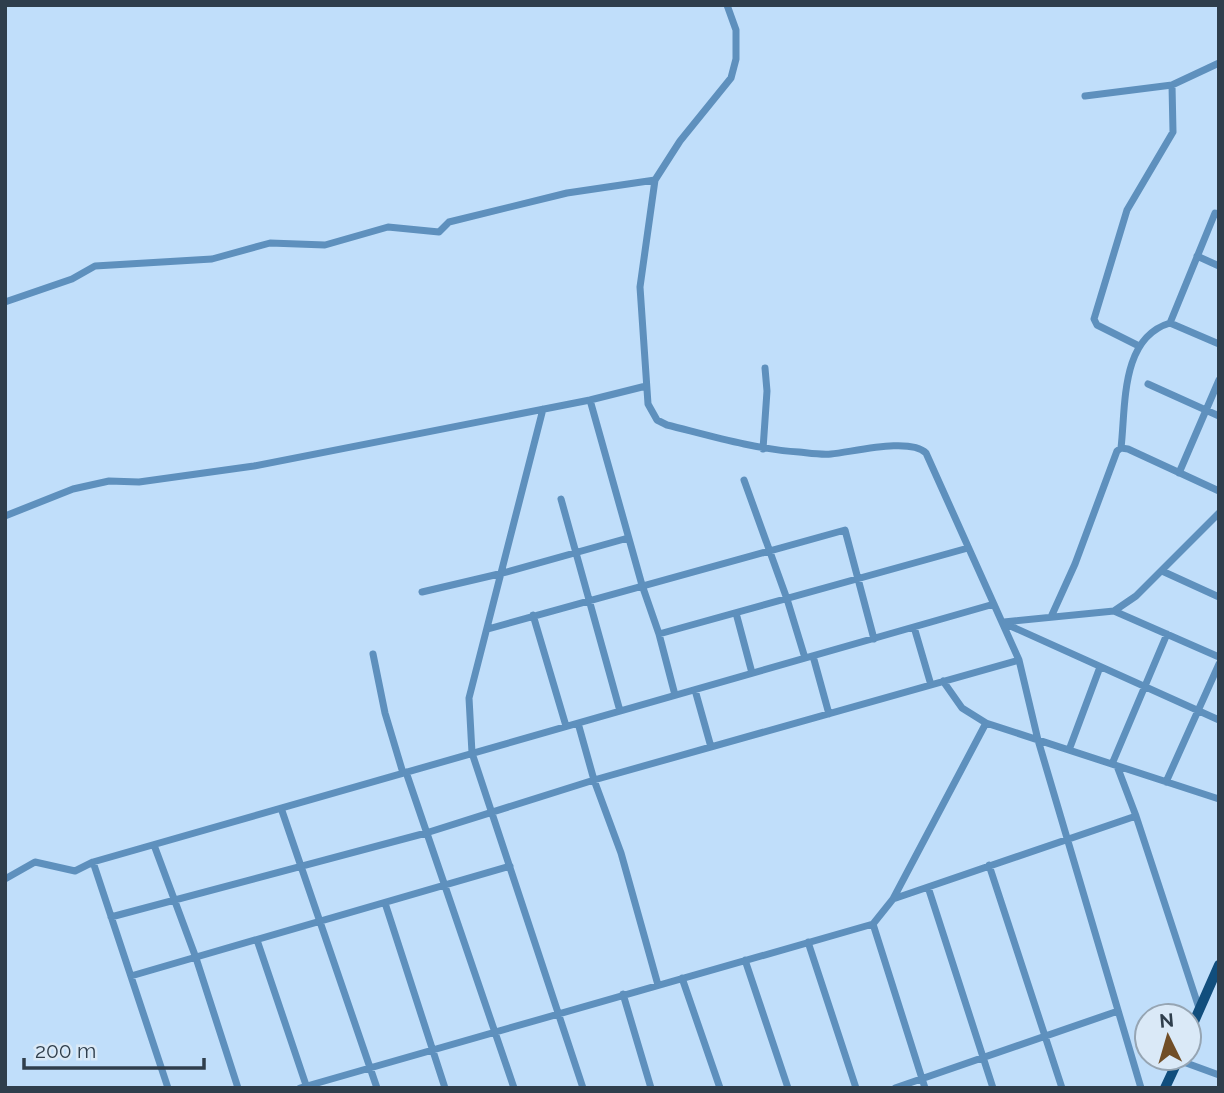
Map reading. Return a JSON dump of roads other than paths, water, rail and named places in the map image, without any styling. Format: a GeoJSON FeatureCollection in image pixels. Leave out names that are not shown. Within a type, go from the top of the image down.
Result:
{"type":"FeatureCollection","features":[{"type":"Feature","properties":{"kind":"main road"},"geometry":{"type":"LineString","coordinates":[[1202,1002],[1219,965]]}},
{"type":"Feature","properties":{"kind":"main road"},"geometry":{"type":"LineString","coordinates":[[1165,1088],[1173,1072]]}},
{"type":"Feature","properties":{"kind":"street"},"geometry":{"type":"LineString","coordinates":[[727,5],[736,30],[736,59],[731,78],[680,141],[655,180],[640,287],[649,404],[657,420],[667,425],[763,449],[830,454],[877,447],[924,450],[1019,660],[1038,740],[1141,1088]]}},
{"type":"Feature","properties":{"kind":"street"},"geometry":{"type":"LineString","coordinates":[[1085,96],[1172,85],[1219,63]]}},
{"type":"Feature","properties":{"kind":"street"},"geometry":{"type":"LineString","coordinates":[[1139,346],[1097,324],[1094,319],[1127,210],[1173,132],[1172,85]]}},
{"type":"Feature","properties":{"kind":"street"},"geometry":{"type":"LineString","coordinates":[[5,302],[72,279],[95,266],[212,259],[270,243],[325,245],[388,227],[439,232],[449,222],[567,192],[655,180]]}},
{"type":"Feature","properties":{"kind":"street"},"geometry":{"type":"LineString","coordinates":[[1170,323],[1215,214],[1219,215]]}},
{"type":"Feature","properties":{"kind":"street"},"geometry":{"type":"LineString","coordinates":[[1197,256],[1219,266]]}},
{"type":"Feature","properties":{"kind":"street"},"geometry":{"type":"LineString","coordinates":[[1051,618],[1075,564],[1117,451],[1121,448],[1128,374],[1139,346],[1156,327],[1170,323],[1219,344]]}},
{"type":"Feature","properties":{"kind":"street"},"geometry":{"type":"LineString","coordinates":[[763,449],[767,391],[765,368]]}},
{"type":"Feature","properties":{"kind":"street"},"geometry":{"type":"LineString","coordinates":[[1179,473],[1219,380]]}},
{"type":"Feature","properties":{"kind":"street"},"geometry":{"type":"LineString","coordinates":[[1148,384],[1219,416]]}},
{"type":"Feature","properties":{"kind":"street"},"geometry":{"type":"LineString","coordinates":[[5,516],[73,489],[109,481],[139,482],[254,466],[590,400],[646,386]]}},
{"type":"Feature","properties":{"kind":"street"},"geometry":{"type":"LineString","coordinates":[[590,400],[675,695]]}},
{"type":"Feature","properties":{"kind":"street"},"geometry":{"type":"LineString","coordinates":[[543,409],[469,698],[472,753],[583,1088]]}},
{"type":"Feature","properties":{"kind":"street"},"geometry":{"type":"LineString","coordinates":[[1121,448],[1219,491]]}},
{"type":"Feature","properties":{"kind":"street"},"geometry":{"type":"LineString","coordinates":[[744,480],[829,714]]}},
{"type":"Feature","properties":{"kind":"street"},"geometry":{"type":"LineString","coordinates":[[561,499],[620,711]]}},
{"type":"Feature","properties":{"kind":"street"},"geometry":{"type":"LineString","coordinates":[[1003,622],[1114,611],[1136,596],[1219,513]]}},
{"type":"Feature","properties":{"kind":"street"},"geometry":{"type":"LineString","coordinates":[[488,629],[845,530],[874,639]]}},
{"type":"Feature","properties":{"kind":"street"},"geometry":{"type":"LineString","coordinates":[[422,592],[503,573],[628,538]]}},
{"type":"Feature","properties":{"kind":"street"},"geometry":{"type":"LineString","coordinates":[[659,634],[968,548]]}},
{"type":"Feature","properties":{"kind":"street"},"geometry":{"type":"LineString","coordinates":[[1162,571],[1219,597]]}},
{"type":"Feature","properties":{"kind":"street"},"geometry":{"type":"LineString","coordinates":[[5,879],[35,862],[75,871],[93,862],[994,604]]}},
{"type":"Feature","properties":{"kind":"street"},"geometry":{"type":"LineString","coordinates":[[1114,611],[1219,657]]}},
{"type":"Feature","properties":{"kind":"street"},"geometry":{"type":"LineString","coordinates":[[736,613],[752,673]]}},
{"type":"Feature","properties":{"kind":"street"},"geometry":{"type":"LineString","coordinates":[[533,615],[566,726]]}},
{"type":"Feature","properties":{"kind":"street"},"geometry":{"type":"LineString","coordinates":[[1003,622],[1219,720]]}},
{"type":"Feature","properties":{"kind":"street"},"geometry":{"type":"LineString","coordinates":[[914,627],[931,685]]}},
{"type":"Feature","properties":{"kind":"street"},"geometry":{"type":"LineString","coordinates":[[1167,634],[1143,686],[1115,765],[1136,816],[1197,1002]]}},
{"type":"Feature","properties":{"kind":"street"},"geometry":{"type":"LineString","coordinates":[[373,654],[385,713],[404,773],[514,1088]]}},
{"type":"Feature","properties":{"kind":"street"},"geometry":{"type":"LineString","coordinates":[[111,917],[426,833],[594,780],[1019,660]]}},
{"type":"Feature","properties":{"kind":"street"},"geometry":{"type":"LineString","coordinates":[[1166,782],[1219,664]]}},
{"type":"Feature","properties":{"kind":"street"},"geometry":{"type":"LineString","coordinates":[[1069,750],[1100,667]]}},
{"type":"Feature","properties":{"kind":"street"},"geometry":{"type":"LineString","coordinates":[[943,681],[962,708],[986,723],[1219,799]]}},
{"type":"Feature","properties":{"kind":"street"},"geometry":{"type":"LineString","coordinates":[[695,690],[711,747]]}},
{"type":"Feature","properties":{"kind":"street"},"geometry":{"type":"LineString","coordinates":[[578,723],[594,780],[621,853],[658,985]]}},
{"type":"Feature","properties":{"kind":"street"},"geometry":{"type":"LineString","coordinates":[[257,940],[305,1087],[873,924],[893,899],[986,723]]}},
{"type":"Feature","properties":{"kind":"street"},"geometry":{"type":"LineString","coordinates":[[281,808],[377,1088]]}},
{"type":"Feature","properties":{"kind":"street"},"geometry":{"type":"LineString","coordinates":[[893,899],[1136,816]]}},
{"type":"Feature","properties":{"kind":"street"},"geometry":{"type":"LineString","coordinates":[[154,845],[196,958],[238,1088]]}},
{"type":"Feature","properties":{"kind":"street"},"geometry":{"type":"LineString","coordinates":[[93,862],[168,1088]]}},
{"type":"Feature","properties":{"kind":"street"},"geometry":{"type":"LineString","coordinates":[[989,865],[1062,1088]]}},
{"type":"Feature","properties":{"kind":"street"},"geometry":{"type":"LineString","coordinates":[[131,976],[510,866]]}},
{"type":"Feature","properties":{"kind":"street"},"geometry":{"type":"LineString","coordinates":[[928,887],[993,1088]]}},
{"type":"Feature","properties":{"kind":"street"},"geometry":{"type":"LineString","coordinates":[[385,903],[446,1088]]}},
{"type":"Feature","properties":{"kind":"street"},"geometry":{"type":"LineString","coordinates":[[873,924],[925,1088]]}},
{"type":"Feature","properties":{"kind":"street"},"geometry":{"type":"LineString","coordinates":[[808,942],[856,1088]]}},
{"type":"Feature","properties":{"kind":"street"},"geometry":{"type":"LineString","coordinates":[[745,960],[788,1088]]}},
{"type":"Feature","properties":{"kind":"street"},"geometry":{"type":"LineString","coordinates":[[682,978],[720,1088]]}},
{"type":"Feature","properties":{"kind":"street"},"geometry":{"type":"LineString","coordinates":[[623,994],[651,1088]]}},
{"type":"Feature","properties":{"kind":"street"},"geometry":{"type":"LineString","coordinates":[[895,1088],[1118,1011]]}}]}
